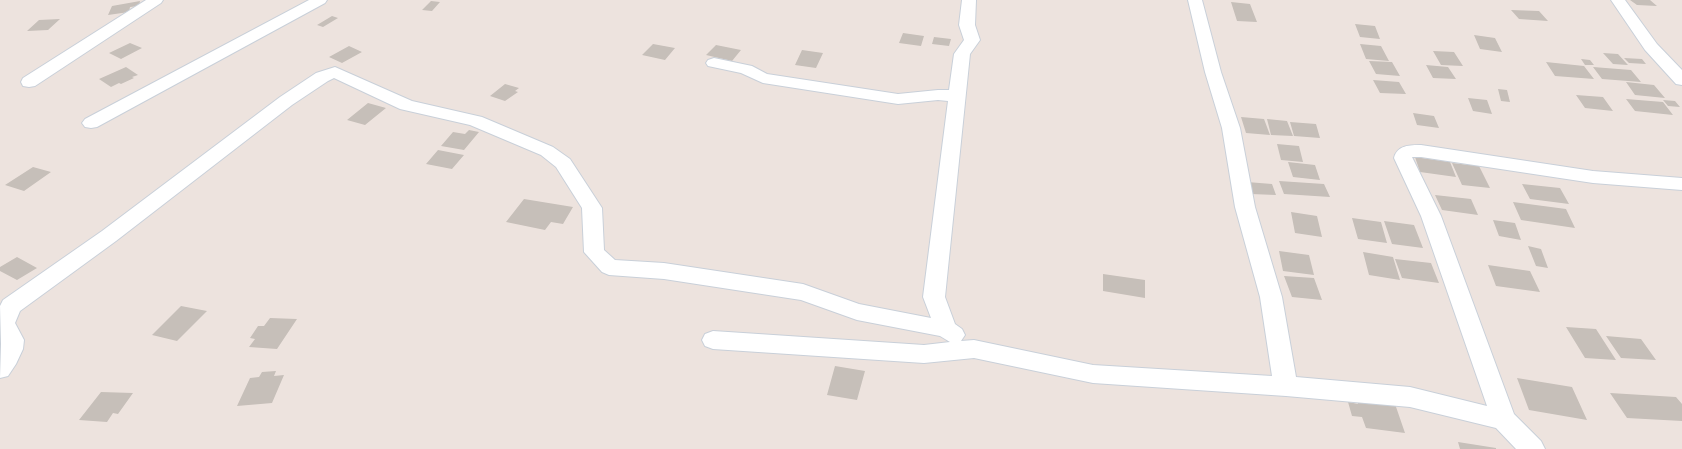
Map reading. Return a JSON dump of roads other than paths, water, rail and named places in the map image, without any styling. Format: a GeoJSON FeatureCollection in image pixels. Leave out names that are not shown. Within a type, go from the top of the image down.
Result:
{"type":"FeatureCollection","features":[{"type":"Feature","properties":{"kind":"street"},"geometry":{"type":"LineString","coordinates":[[29,82],[156,0]]}},
{"type":"Feature","properties":{"kind":"street"},"geometry":{"type":"LineString","coordinates":[[91,123],[320,0]]}},
{"type":"Feature","properties":{"kind":"street"},"geometry":{"type":"LineString","coordinates":[[946,329],[934,297],[962,54],[972,40],[967,25],[970,0]]}},
{"type":"Feature","properties":{"kind":"street"},"geometry":{"type":"LineString","coordinates":[[1195,0],[1213,72],[1231,128],[1245,207],[1271,297],[1286,386]]}},
{"type":"Feature","properties":{"kind":"street"},"geometry":{"type":"LineString","coordinates":[[1618,0],[1651,47],[1682,80]]}},
{"type":"Feature","properties":{"kind":"street"},"geometry":{"type":"LineString","coordinates":[[714,63],[746,69],[764,78],[898,99],[938,95],[958,96]]}},
{"type":"Feature","properties":{"kind":"street"},"geometry":{"type":"LineString","coordinates":[[0,369],[8,358],[12,346],[12,335],[2,324],[11,306],[76,258],[109,236],[286,101],[322,77],[335,72],[406,105],[476,121],[547,151],[563,164],[592,208],[594,252],[609,267],[664,270],[803,292],[857,312],[946,329],[974,349]]}},
{"type":"Feature","properties":{"kind":"street"},"geometry":{"type":"LineString","coordinates":[[1532,449],[1504,420],[1431,216],[1403,158],[1404,154],[1410,151],[1421,151],[1593,177],[1682,184]]}},
{"type":"Feature","properties":{"kind":"street"},"geometry":{"type":"LineString","coordinates":[[713,340],[924,354],[974,349],[1093,374],[1286,386],[1410,397],[1504,420]]}}]}
